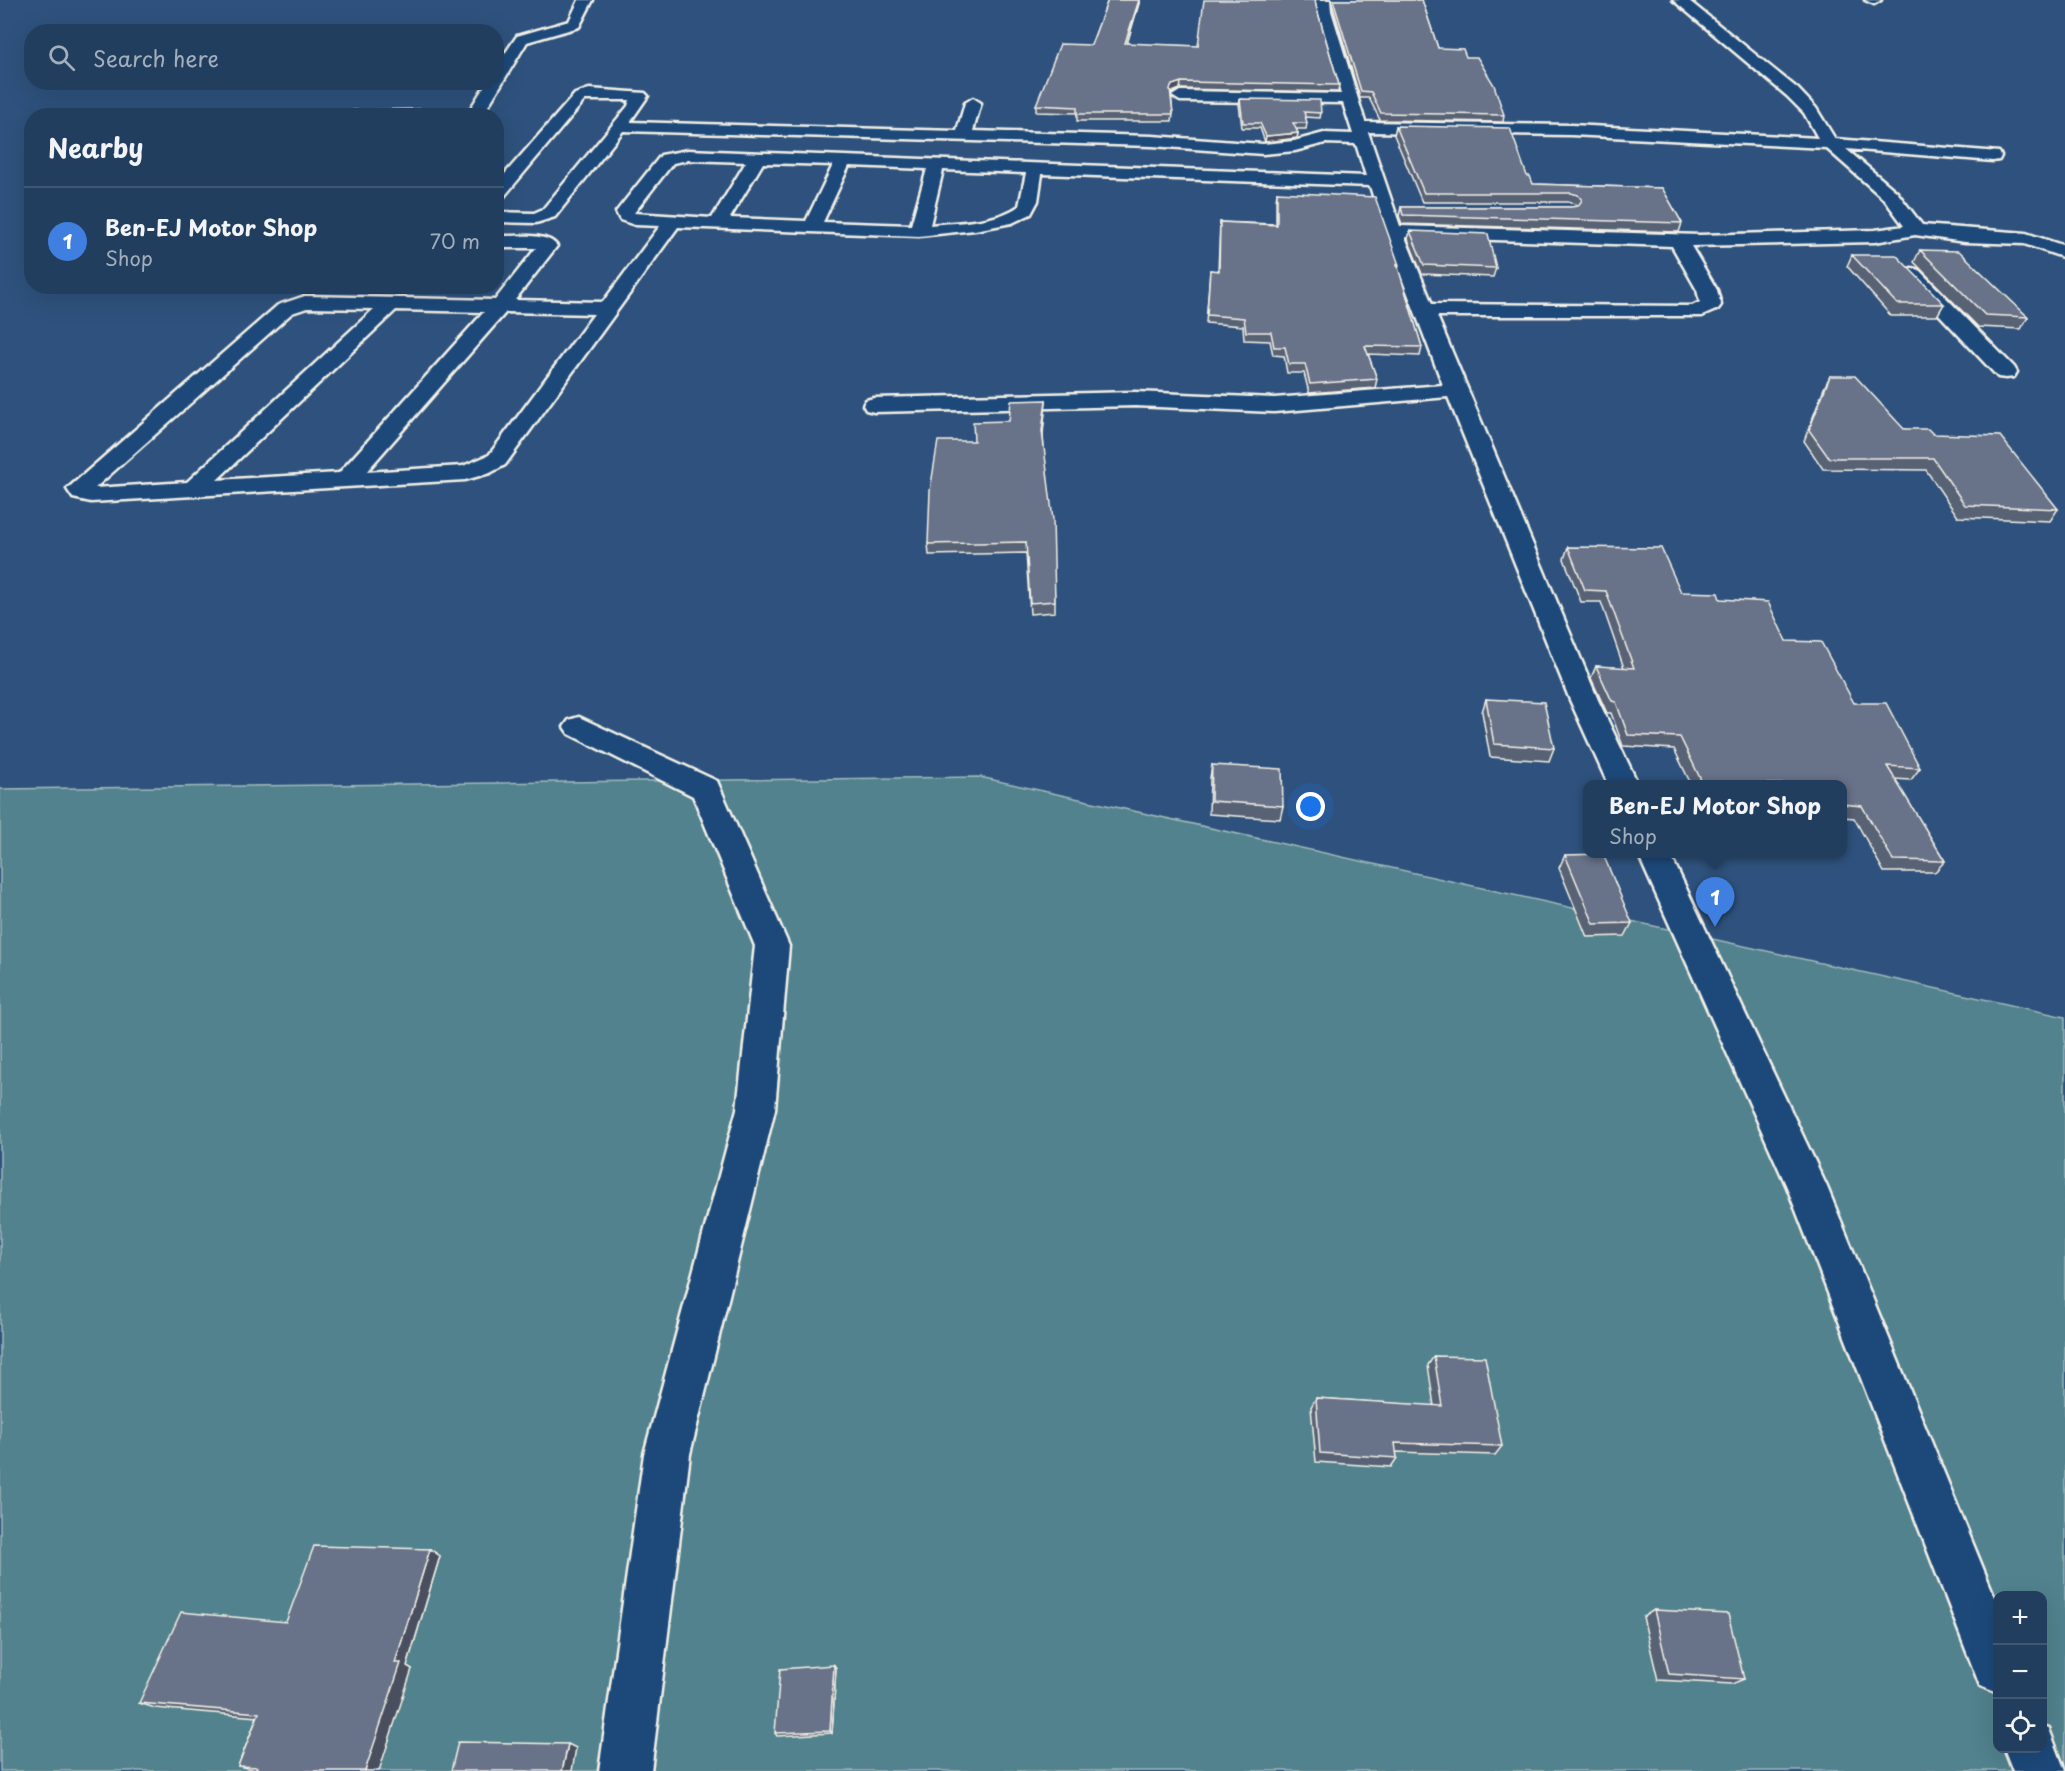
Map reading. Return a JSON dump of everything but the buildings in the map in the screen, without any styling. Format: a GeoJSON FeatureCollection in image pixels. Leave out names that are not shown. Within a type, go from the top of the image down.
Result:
{"type":"FeatureCollection","features":[{"type":"Feature","properties":{"kind":"street"},"geometry":{"type":"LineString","coordinates":[[504,68],[522,39],[574,24],[586,0]]}},
{"type":"Feature","properties":{"kind":"street"},"geometry":{"type":"LineString","coordinates":[[1323,0],[1358,104],[1361,133],[1393,231],[1584,700],[1621,780]]}},
{"type":"Feature","properties":{"kind":"street"},"geometry":{"type":"LineString","coordinates":[[1680,0],[1754,59],[1808,108],[1829,143],[1893,200],[1912,220],[1915,230]]}},
{"type":"Feature","properties":{"kind":"street"},"geometry":{"type":"LineString","coordinates":[[479,108],[490,90]]}},
{"type":"Feature","properties":{"kind":"street"},"geometry":{"type":"LineString","coordinates":[[504,186],[580,97],[588,94],[640,96],[549,213],[536,219],[504,217]]}},
{"type":"Feature","properties":{"kind":"street"},"geometry":{"type":"LineString","coordinates":[[1180,96],[1358,104]]}},
{"type":"Feature","properties":{"kind":"street"},"geometry":{"type":"LineString","coordinates":[[635,105],[659,106]]}},
{"type":"Feature","properties":{"kind":"street"},"geometry":{"type":"LineString","coordinates":[[964,135],[967,110]]}},
{"type":"Feature","properties":{"kind":"street"},"geometry":{"type":"LineString","coordinates":[[618,126],[1163,141],[1263,149],[1295,146],[1324,138],[1361,133],[1571,130],[1829,143],[1993,156]]}},
{"type":"Feature","properties":{"kind":"street"},"geometry":{"type":"LineString","coordinates":[[1035,168],[1025,210],[1010,217],[964,227],[919,231],[635,220],[626,216],[625,212],[667,159],[688,155],[1035,168],[1377,182]]}},
{"type":"Feature","properties":{"kind":"street"},"geometry":{"type":"LineString","coordinates":[[718,223],[757,158]]}},
{"type":"Feature","properties":{"kind":"street"},"geometry":{"type":"LineString","coordinates":[[812,227],[843,161]]}},
{"type":"Feature","properties":{"kind":"street"},"geometry":{"type":"LineString","coordinates":[[919,231],[936,165]]}},
{"type":"Feature","properties":{"kind":"street"},"geometry":{"type":"LineString","coordinates":[[1387,209],[1409,209]]}},
{"type":"Feature","properties":{"kind":"street"},"geometry":{"type":"LineString","coordinates":[[609,308],[304,302],[285,309],[79,489],[82,493],[91,495],[465,473],[482,468],[496,460],[609,308],[673,221]]}},
{"type":"Feature","properties":{"kind":"street"},"geometry":{"type":"LineString","coordinates":[[1393,231],[1678,240],[1875,236],[1915,230],[1965,236],[2025,239],[2065,252]]}},
{"type":"Feature","properties":{"kind":"street"},"geometry":{"type":"LineString","coordinates":[[1875,236],[2006,372]]}},
{"type":"Feature","properties":{"kind":"street"},"geometry":{"type":"LineString","coordinates":[[1425,310],[1695,312],[1711,305],[1707,290],[1678,240]]}},
{"type":"Feature","properties":{"kind":"street"},"geometry":{"type":"LineString","coordinates":[[346,480],[500,306],[548,246],[542,243],[504,242]]}},
{"type":"Feature","properties":{"kind":"street"},"geometry":{"type":"LineString","coordinates":[[194,489],[391,304]]}},
{"type":"Feature","properties":{"kind":"street"},"geometry":{"type":"LineString","coordinates":[[874,405],[1135,399],[1274,405],[1456,390]]}},
{"type":"Feature","properties":{"kind":"street"},"geometry":{"type":"LineString","coordinates":[[579,727],[706,789],[772,946],[756,1109],[667,1454],[626,1771]]}},
{"type":"Feature","properties":{"kind":"street"},"geometry":{"type":"LineString","coordinates":[[1656,858],[1807,1187],[1993,1655]]}},
{"type":"Feature","properties":{"kind":"street"},"geometry":{"type":"LineString","coordinates":[[2031,1753],[2038,1771]]}},
{"type":"Feature","properties":{"kind":"green space"},"geometry":{"type":"Polygon","coordinates":[[[980,777],[2065,1017],[2065,1771],[0,1771],[0,789],[980,777]]]}},
{"type":"Feature","properties":{"kind":"place","name":"Ben-EJ Motor Shop"},"geometry":{"type":"Point","coordinates":[1715,927]}}]}
